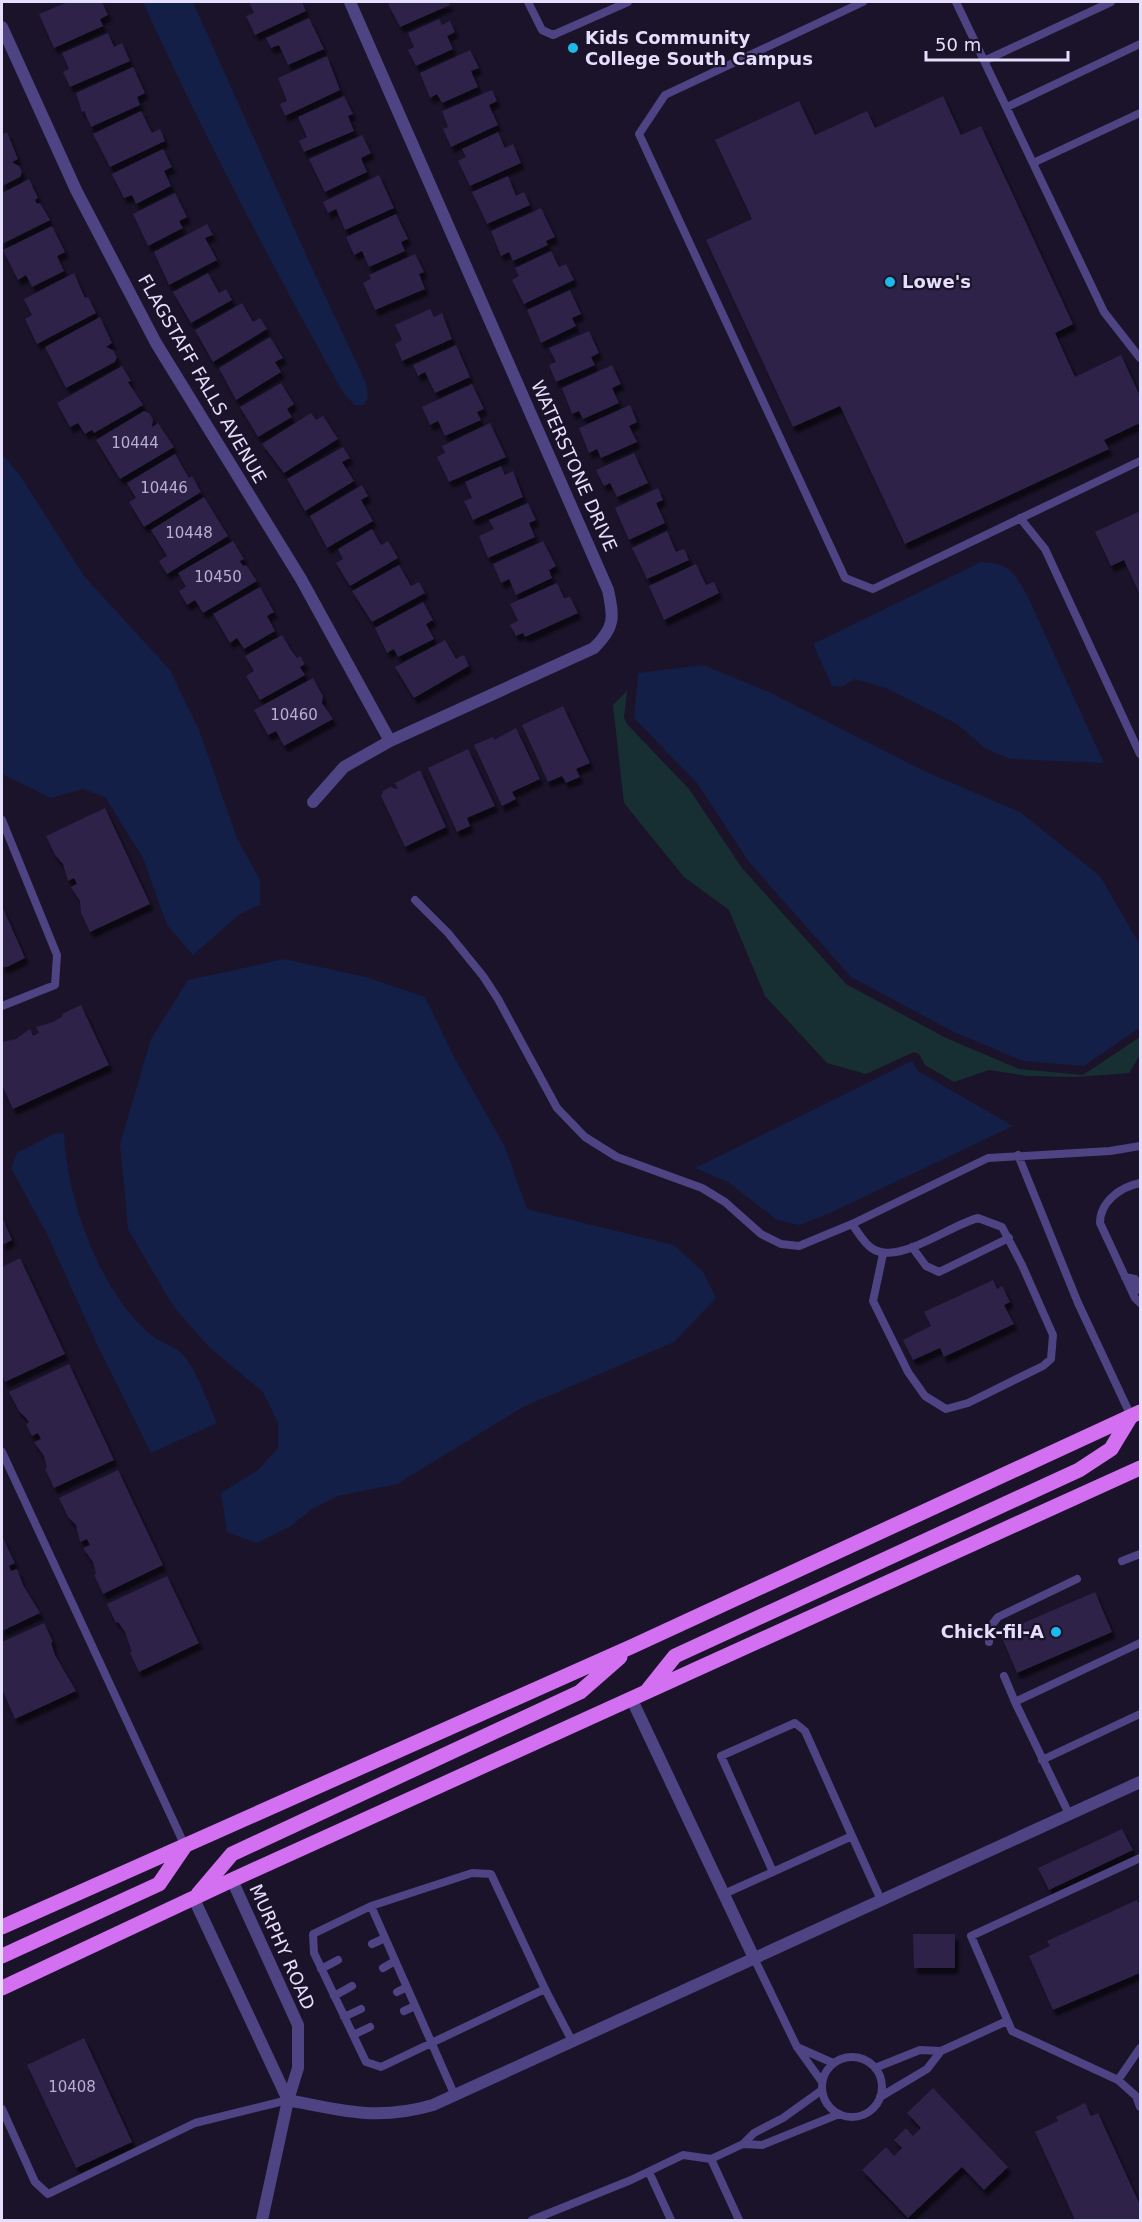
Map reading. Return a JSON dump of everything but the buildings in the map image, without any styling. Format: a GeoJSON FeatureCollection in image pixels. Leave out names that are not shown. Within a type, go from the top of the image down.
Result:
{"type":"FeatureCollection","features":[{"type":"Feature","properties":{"kind":"main road"},"geometry":{"type":"LineString","coordinates":[[2,1927],[633,1646],[1136,1414]]}},
{"type":"Feature","properties":{"kind":"main road"},"geometry":{"type":"LineString","coordinates":[[638,1697],[675,1656],[1079,1470],[1111,1449],[1136,1414]]}},
{"type":"Feature","properties":{"kind":"main road"},"geometry":{"type":"LineString","coordinates":[[2,1988],[232,1880],[1140,1468]]}},
{"type":"Feature","properties":{"kind":"main road"},"geometry":{"type":"LineString","coordinates":[[194,1899],[232,1854],[580,1692],[633,1646]]}},
{"type":"Feature","properties":{"kind":"main road"},"geometry":{"type":"LineString","coordinates":[[2,1956],[159,1884],[185,1846]]}},
{"type":"Feature","properties":{"kind":"street","name":"WATERSTONE DRIVE"},"geometry":{"type":"LineString","coordinates":[[313,802],[344,767],[390,741],[594,648],[608,634],[613,614],[608,590],[350,2]]}},
{"type":"Feature","properties":{"kind":"street","name":"FLAGSTAFF FALLS AVENUE"},"geometry":{"type":"LineString","coordinates":[[2,27],[76,190],[156,343],[301,579],[390,741]]}},
{"type":"Feature","properties":{"kind":"street"},"geometry":{"type":"LineString","coordinates":[[638,1697],[754,1958]]}},
{"type":"Feature","properties":{"kind":"street"},"geometry":{"type":"LineString","coordinates":[[194,1899],[288,2100],[341,2111],[392,2114],[433,2105],[455,2096],[1140,1782]]}},
{"type":"Feature","properties":{"kind":"street","name":"MURPHY ROAD"},"geometry":{"type":"LineString","coordinates":[[232,1880],[298,2025],[298,2068],[288,2100],[262,2220]]}},
{"type":"Feature","properties":{"kind":"lane"},"geometry":{"type":"LineString","coordinates":[[528,2],[542,30],[553,35],[628,2]]}},
{"type":"Feature","properties":{"kind":"lane"},"geometry":{"type":"LineString","coordinates":[[862,2],[665,95],[639,134],[845,578],[873,589],[1140,460]]}},
{"type":"Feature","properties":{"kind":"lane"},"geometry":{"type":"LineString","coordinates":[[956,2],[1104,312],[1140,358]]}},
{"type":"Feature","properties":{"kind":"lane"},"geometry":{"type":"LineString","coordinates":[[984,61],[1111,2]]}},
{"type":"Feature","properties":{"kind":"lane"},"geometry":{"type":"LineString","coordinates":[[1007,107],[1140,44]]}},
{"type":"Feature","properties":{"kind":"lane"},"geometry":{"type":"LineString","coordinates":[[1033,163],[1140,113]]}},
{"type":"Feature","properties":{"kind":"lane"},"geometry":{"type":"LineString","coordinates":[[1020,519],[1045,549],[1140,754]]}},
{"type":"Feature","properties":{"kind":"lane"},"geometry":{"type":"LineString","coordinates":[[2,820],[57,955],[55,985],[2,1006]]}},
{"type":"Feature","properties":{"kind":"lane"},"geometry":{"type":"LineString","coordinates":[[415,900],[448,933],[483,976],[498,999],[557,1108],[585,1137],[616,1157],[702,1188],[725,1202],[761,1234],[781,1244],[799,1246],[852,1224],[988,1158],[1110,1151],[1140,1146]]}},
{"type":"Feature","properties":{"kind":"lane"},"geometry":{"type":"LineString","coordinates":[[1018,1155],[1078,1303],[1136,1414]]}},
{"type":"Feature","properties":{"kind":"lane"},"geometry":{"type":"LineString","coordinates":[[1140,1183],[1121,1189],[1100,1212],[1100,1223],[1140,1303]]}},
{"type":"Feature","properties":{"kind":"lane"},"geometry":{"type":"LineString","coordinates":[[852,1224],[871,1248],[883,1254],[902,1251],[978,1218],[1002,1227],[1053,1335],[1051,1359],[1043,1366],[968,1403],[946,1409],[925,1396],[908,1372],[873,1300],[883,1254]]}},
{"type":"Feature","properties":{"kind":"lane"},"geometry":{"type":"LineString","coordinates":[[912,1246],[926,1266],[939,1272],[1009,1238]]}},
{"type":"Feature","properties":{"kind":"lane"},"geometry":{"type":"LineString","coordinates":[[1125,1277],[1135,1279],[1140,1290]]}},
{"type":"Feature","properties":{"kind":"lane"},"geometry":{"type":"LineString","coordinates":[[2,1452],[185,1846]]}},
{"type":"Feature","properties":{"kind":"lane"},"geometry":{"type":"LineString","coordinates":[[1122,1561],[1140,1554]]}},
{"type":"Feature","properties":{"kind":"lane"},"geometry":{"type":"LineString","coordinates":[[989,1642],[991,1626],[998,1617],[1077,1579]]}},
{"type":"Feature","properties":{"kind":"lane"},"geometry":{"type":"LineString","coordinates":[[1015,1702],[1140,1643]]}},
{"type":"Feature","properties":{"kind":"lane"},"geometry":{"type":"LineString","coordinates":[[1004,1676],[1069,1814]]}},
{"type":"Feature","properties":{"kind":"lane"},"geometry":{"type":"LineString","coordinates":[[1042,1760],[1140,1714]]}},
{"type":"Feature","properties":{"kind":"lane"},"geometry":{"type":"LineString","coordinates":[[773,1872],[722,1756],[795,1723],[805,1731],[881,1900]]}},
{"type":"Feature","properties":{"kind":"lane"},"geometry":{"type":"LineString","coordinates":[[724,1894],[852,1836]]}},
{"type":"Feature","properties":{"kind":"lane"},"geometry":{"type":"LineString","coordinates":[[1140,1858],[971,1936],[1012,2031],[1118,2080],[1136,2096],[1140,2107]]}},
{"type":"Feature","properties":{"kind":"lane"},"geometry":{"type":"LineString","coordinates":[[545,1989],[381,2067],[366,2062],[314,1953],[313,1934],[371,1906],[472,1873],[490,1874],[572,2041]]}},
{"type":"Feature","properties":{"kind":"lane"},"geometry":{"type":"LineString","coordinates":[[371,1906],[455,2096]]}},
{"type":"Feature","properties":{"kind":"lane"},"geometry":{"type":"LineString","coordinates":[[372,1944],[385,1938]]}},
{"type":"Feature","properties":{"kind":"lane"},"geometry":{"type":"LineString","coordinates":[[754,1958],[797,2047],[822,2086],[831,2108],[839,2114],[849,2116],[868,2112],[880,2097],[927,2069],[941,2051]]}},
{"type":"Feature","properties":{"kind":"lane"},"geometry":{"type":"LineString","coordinates":[[321,1969],[338,1960]]}},
{"type":"Feature","properties":{"kind":"lane"},"geometry":{"type":"LineString","coordinates":[[383,1968],[395,1961]]}},
{"type":"Feature","properties":{"kind":"lane"},"geometry":{"type":"LineString","coordinates":[[334,1996],[352,1986]]}},
{"type":"Feature","properties":{"kind":"lane"},"geometry":{"type":"LineString","coordinates":[[397,1992],[407,1987]]}},
{"type":"Feature","properties":{"kind":"lane"},"geometry":{"type":"LineString","coordinates":[[404,2011],[415,2006]]}},
{"type":"Feature","properties":{"kind":"lane"},"geometry":{"type":"LineString","coordinates":[[344,2017],[362,2009]]}},
{"type":"Feature","properties":{"kind":"lane"},"geometry":{"type":"LineString","coordinates":[[875,2068],[920,2050],[941,2051],[1007,2021]]}},
{"type":"Feature","properties":{"kind":"lane"},"geometry":{"type":"LineString","coordinates":[[353,2035],[370,2027]]}},
{"type":"Feature","properties":{"kind":"lane"},"geometry":{"type":"LineString","coordinates":[[797,2047],[833,2063]]}},
{"type":"Feature","properties":{"kind":"lane"},"geometry":{"type":"LineString","coordinates":[[1118,2080],[1140,2048]]}},
{"type":"Feature","properties":{"kind":"lane"},"geometry":{"type":"LineString","coordinates":[[532,2220],[649,2172],[683,2155],[711,2158],[743,2144],[754,2133],[783,2118],[822,2086],[833,2063],[842,2058],[860,2058],[875,2068],[880,2077],[880,2097]]}},
{"type":"Feature","properties":{"kind":"lane"},"geometry":{"type":"LineString","coordinates":[[2,2109],[35,2182],[48,2194],[195,2122],[288,2100]]}},
{"type":"Feature","properties":{"kind":"lane"},"geometry":{"type":"LineString","coordinates":[[743,2144],[762,2145],[839,2114]]}},
{"type":"Feature","properties":{"kind":"lane"},"geometry":{"type":"LineString","coordinates":[[711,2158],[739,2220]]}},
{"type":"Feature","properties":{"kind":"lane"},"geometry":{"type":"LineString","coordinates":[[649,2172],[671,2220]]}},
{"type":"Feature","properties":{"kind":"green space"},"geometry":{"type":"Polygon","coordinates":[[[627,691],[624,718],[627,724],[689,789],[742,868],[846,984],[946,1038],[1019,1069],[1083,1075],[1140,1037],[1140,1055],[1129,1073],[1076,1077],[1027,1076],[989,1070],[954,1082],[925,1065],[919,1054],[914,1052],[866,1074],[827,1063],[765,996],[729,910],[684,877],[624,803],[613,705],[627,691]]]}},
{"type":"Feature","properties":{"kind":"water"},"geometry":{"type":"Polygon","coordinates":[[[143,2],[193,2],[366,383],[368,398],[364,405],[355,405],[344,394],[317,346],[214,151],[143,2]]]}},
{"type":"Feature","properties":{"kind":"water"},"geometry":{"type":"Polygon","coordinates":[[[2,454],[19,474],[84,576],[170,670],[199,730],[237,838],[260,880],[260,905],[240,914],[193,955],[167,925],[143,858],[105,797],[83,789],[51,798],[2,774],[2,454]]]}},
{"type":"Feature","properties":{"kind":"water"},"geometry":{"type":"Polygon","coordinates":[[[981,562],[1004,566],[1013,574],[1026,593],[1104,763],[1010,759],[985,748],[957,724],[886,688],[855,679],[841,687],[832,686],[813,644],[981,562]]]}},
{"type":"Feature","properties":{"kind":"water"},"geometry":{"type":"Polygon","coordinates":[[[703,665],[769,692],[924,771],[1020,812],[1100,876],[1140,945],[1139,1028],[1084,1066],[1023,1061],[952,1031],[851,977],[749,862],[697,783],[634,718],[638,673],[703,665]]]}},
{"type":"Feature","properties":{"kind":"water"},"geometry":{"type":"Polygon","coordinates":[[[284,959],[366,977],[425,997],[454,1057],[505,1147],[527,1209],[674,1245],[703,1272],[716,1298],[674,1342],[523,1407],[397,1484],[338,1496],[312,1509],[291,1526],[257,1543],[227,1532],[221,1493],[258,1470],[278,1448],[278,1423],[263,1392],[208,1346],[173,1306],[128,1229],[120,1144],[151,1039],[188,980],[284,959]]]}},
{"type":"Feature","properties":{"kind":"water"},"geometry":{"type":"Polygon","coordinates":[[[912,1061],[918,1071],[1013,1126],[830,1213],[799,1225],[777,1220],[728,1182],[695,1168],[912,1061]]]}},
{"type":"Feature","properties":{"kind":"water"},"geometry":{"type":"Polygon","coordinates":[[[64,1133],[66,1159],[79,1214],[101,1269],[132,1316],[151,1335],[185,1357],[199,1380],[217,1423],[151,1453],[95,1340],[47,1234],[11,1168],[17,1153],[54,1134],[64,1133]]]}},
{"type":"Feature","properties":{"kind":"place","name":"Kids Community College South Campus"},"geometry":{"type":"Point","coordinates":[573,48]}},
{"type":"Feature","properties":{"kind":"place","name":"Lowe's"},"geometry":{"type":"Point","coordinates":[890,282]}},
{"type":"Feature","properties":{"kind":"place","name":"Chick-fil-A"},"geometry":{"type":"Point","coordinates":[1056,1632]}}]}
